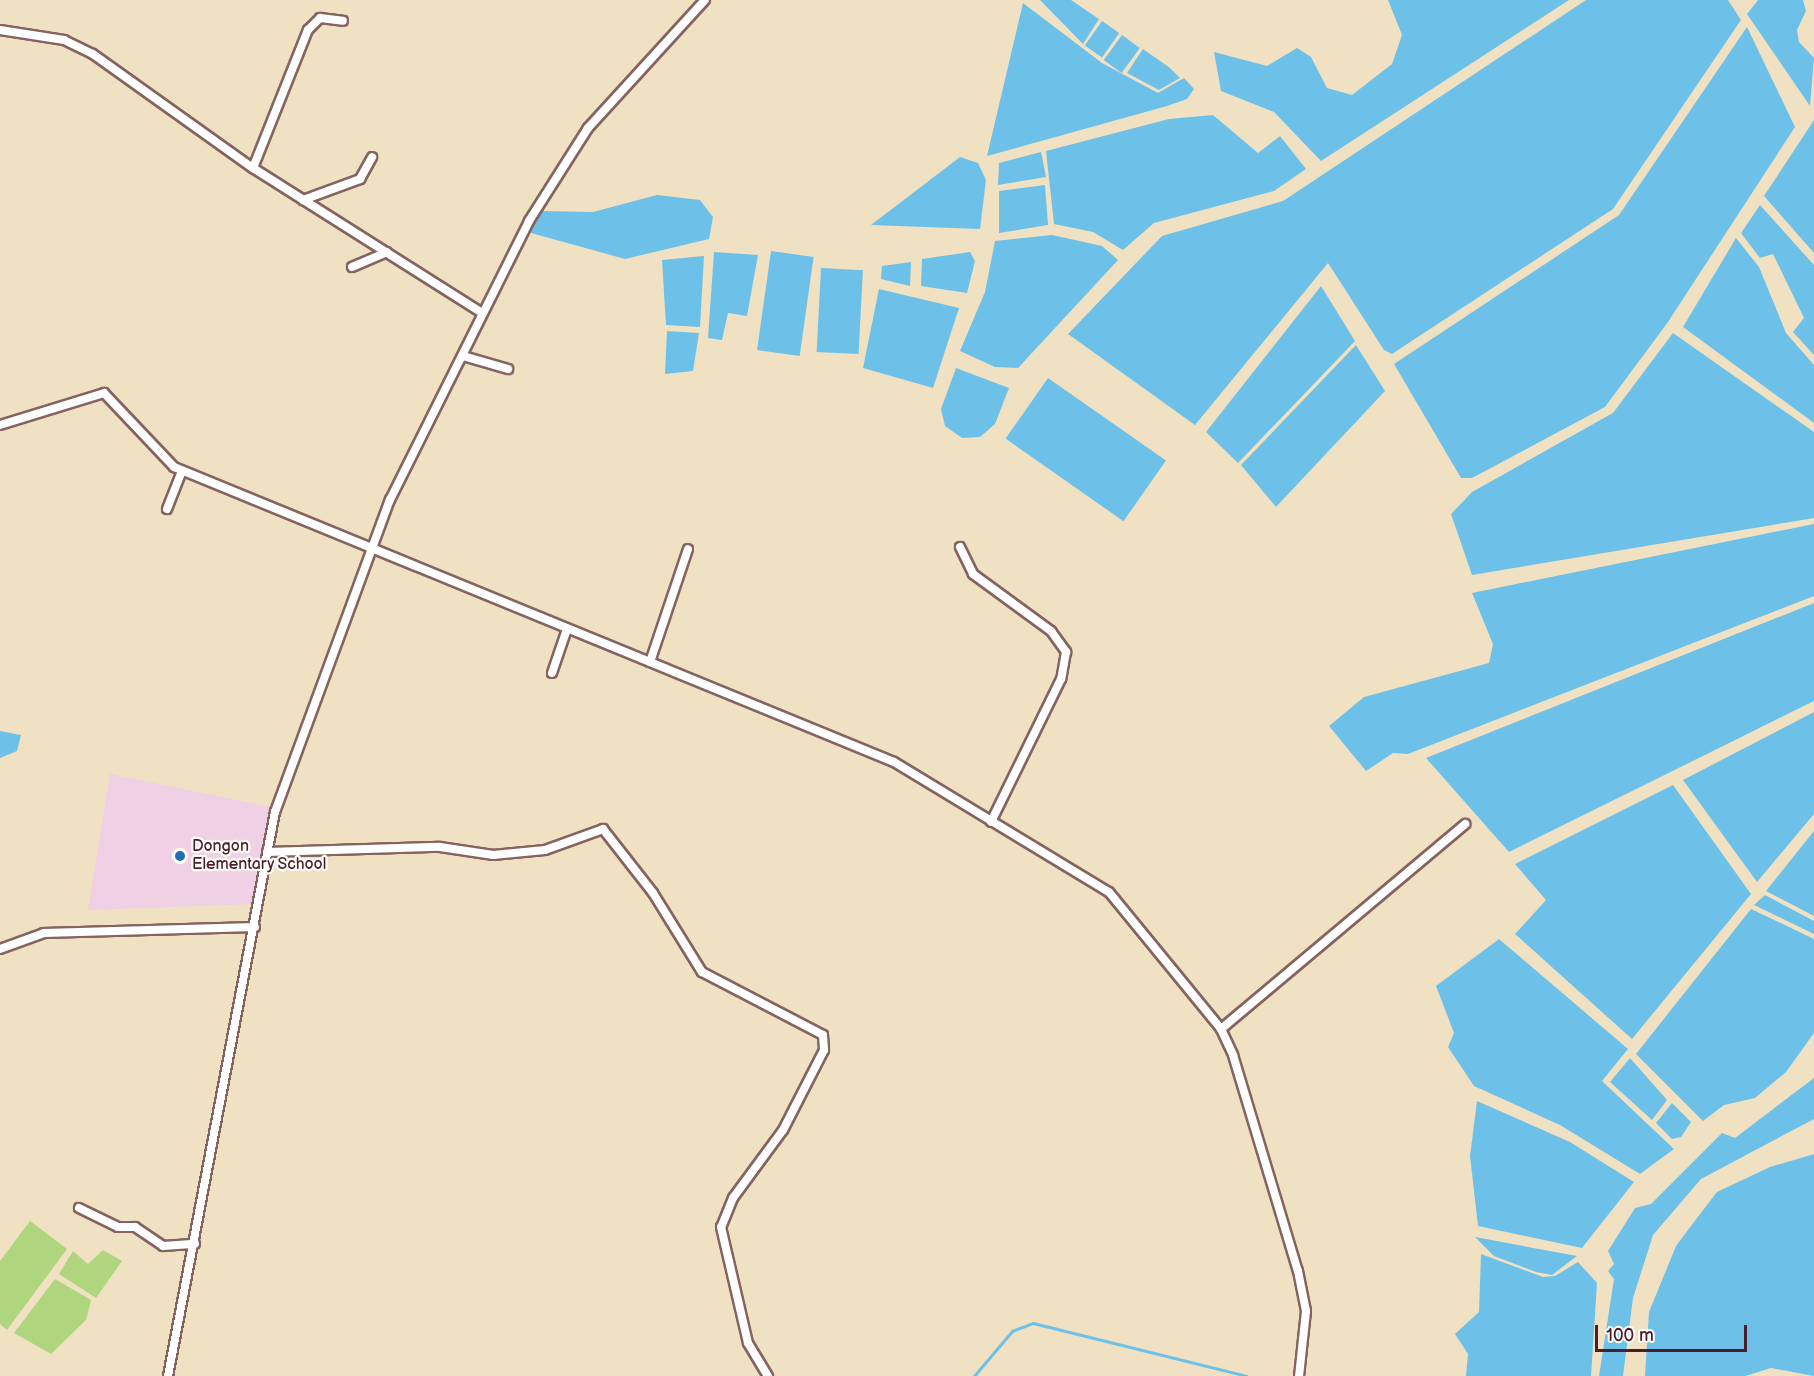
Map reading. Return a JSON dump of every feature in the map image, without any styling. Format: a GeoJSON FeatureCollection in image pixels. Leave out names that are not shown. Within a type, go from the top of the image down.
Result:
{"type":"FeatureCollection","features":[{"type":"Feature","properties":{"kind":"street"},"geometry":{"type":"LineString","coordinates":[[168,1376],[255,927],[274,812],[376,550],[390,500],[463,356],[481,312],[518,239],[588,128],[705,0]]}},
{"type":"Feature","properties":{"kind":"street"},"geometry":{"type":"LineString","coordinates":[[253,168],[308,30],[320,18],[343,21]]}},
{"type":"Feature","properties":{"kind":"street"},"geometry":{"type":"LineString","coordinates":[[0,30],[64,40],[93,54],[253,168],[481,312]]}},
{"type":"Feature","properties":{"kind":"street"},"geometry":{"type":"LineString","coordinates":[[303,200],[360,179],[372,157]]}},
{"type":"Feature","properties":{"kind":"street"},"geometry":{"type":"LineString","coordinates":[[352,267],[387,252]]}},
{"type":"Feature","properties":{"kind":"street"},"geometry":{"type":"LineString","coordinates":[[463,356],[508,369]]}},
{"type":"Feature","properties":{"kind":"street"},"geometry":{"type":"LineString","coordinates":[[0,425],[104,393],[167,463],[182,471],[894,762],[1109,892],[1221,1029],[1298,1271],[1306,1311],[1299,1376]]}},
{"type":"Feature","properties":{"kind":"street"},"geometry":{"type":"LineString","coordinates":[[167,509],[182,471]]}},
{"type":"Feature","properties":{"kind":"street"},"geometry":{"type":"LineString","coordinates":[[960,547],[973,574],[1051,631],[1066,652],[1061,679],[991,822]]}},
{"type":"Feature","properties":{"kind":"street"},"geometry":{"type":"LineString","coordinates":[[650,662],[688,549]]}},
{"type":"Feature","properties":{"kind":"street"},"geometry":{"type":"LineString","coordinates":[[552,673],[567,629]]}},
{"type":"Feature","properties":{"kind":"street"},"geometry":{"type":"LineString","coordinates":[[1221,1029],[1465,824]]}},
{"type":"Feature","properties":{"kind":"street"},"geometry":{"type":"LineString","coordinates":[[267,852],[440,847],[493,855],[545,850],[603,829],[653,893],[702,972],[823,1035],[824,1050],[783,1130],[733,1198],[721,1227],[748,1343],[768,1376]]}},
{"type":"Feature","properties":{"kind":"street"},"geometry":{"type":"LineString","coordinates":[[0,949],[44,933],[255,927]]}},
{"type":"Feature","properties":{"kind":"street"},"geometry":{"type":"LineString","coordinates":[[79,1208],[118,1227],[135,1227],[163,1246],[195,1244]]}},
{"type":"Feature","properties":{"kind":"shaded area","name":"Dongon Elementary School"},"geometry":{"type":"Polygon","coordinates":[[[110,774],[270,807],[256,904],[88,910],[110,774]]]}},
{"type":"Feature","properties":{"kind":"green space"},"geometry":{"type":"Polygon","coordinates":[[[30,1221],[67,1249],[7,1330],[0,1324],[0,1261],[30,1221]]]}},
{"type":"Feature","properties":{"kind":"green space"},"geometry":{"type":"Polygon","coordinates":[[[103,1250],[122,1261],[96,1298],[59,1274],[73,1251],[88,1264],[103,1250]]]}},
{"type":"Feature","properties":{"kind":"green space"},"geometry":{"type":"Polygon","coordinates":[[[55,1279],[91,1300],[86,1320],[51,1354],[14,1333],[55,1279]]]}},
{"type":"Feature","properties":{"kind":"water"},"geometry":{"type":"Polygon","coordinates":[[[1040,0],[1071,0],[1099,19],[1083,44],[1040,0]]]}},
{"type":"Feature","properties":{"kind":"water"},"geometry":{"type":"Polygon","coordinates":[[[1388,0],[1569,0],[1321,161],[1274,112],[1221,91],[1214,52],[1267,66],[1297,48],[1311,57],[1327,88],[1352,95],[1392,64],[1402,35],[1388,0]]]}},
{"type":"Feature","properties":{"kind":"water"},"geometry":{"type":"Polygon","coordinates":[[[1586,0],[1728,0],[1741,20],[1613,209],[1392,354],[1384,350],[1328,263],[1195,425],[1068,334],[1162,236],[1283,201],[1586,0]]]}},
{"type":"Feature","properties":{"kind":"water"},"geometry":{"type":"Polygon","coordinates":[[[1758,0],[1803,0],[1806,11],[1797,30],[1799,42],[1814,58],[1810,106],[1747,14],[1758,0]]]}},
{"type":"Feature","properties":{"kind":"water"},"geometry":{"type":"Polygon","coordinates":[[[1023,3],[1102,63],[1158,93],[1184,78],[1194,89],[1187,99],[1167,106],[987,156],[1023,3]]]}},
{"type":"Feature","properties":{"kind":"water"},"geometry":{"type":"Polygon","coordinates":[[[1102,21],[1119,33],[1102,58],[1085,46],[1102,21]]]}},
{"type":"Feature","properties":{"kind":"water"},"geometry":{"type":"Polygon","coordinates":[[[1747,27],[1795,127],[1668,322],[1605,407],[1472,478],[1461,478],[1394,364],[1619,215],[1747,27]]]}},
{"type":"Feature","properties":{"kind":"water"},"geometry":{"type":"Polygon","coordinates":[[[1122,35],[1140,48],[1122,73],[1104,60],[1122,35]]]}},
{"type":"Feature","properties":{"kind":"water"},"geometry":{"type":"Polygon","coordinates":[[[1143,49],[1180,78],[1159,90],[1127,73],[1143,49]]]}},
{"type":"Feature","properties":{"kind":"water"},"geometry":{"type":"Polygon","coordinates":[[[1213,115],[1258,153],[1280,136],[1306,169],[1274,191],[1154,223],[1123,250],[1093,232],[1054,224],[1046,151],[1169,119],[1213,115]]]}},
{"type":"Feature","properties":{"kind":"water"},"geometry":{"type":"Polygon","coordinates":[[[1814,120],[1814,253],[1764,196],[1814,120]]]}},
{"type":"Feature","properties":{"kind":"water"},"geometry":{"type":"Polygon","coordinates":[[[1041,152],[1046,177],[998,185],[999,163],[1041,152]]]}},
{"type":"Feature","properties":{"kind":"water"},"geometry":{"type":"Polygon","coordinates":[[[960,157],[978,163],[986,180],[980,229],[871,225],[960,157]]]}},
{"type":"Feature","properties":{"kind":"water"},"geometry":{"type":"Polygon","coordinates":[[[1045,185],[1048,225],[999,233],[999,191],[1045,185]]]}},
{"type":"Feature","properties":{"kind":"water"},"geometry":{"type":"Polygon","coordinates":[[[657,195],[700,200],[713,217],[709,239],[625,259],[524,231],[541,211],[593,212],[657,195]]]}},
{"type":"Feature","properties":{"kind":"water"},"geometry":{"type":"Polygon","coordinates":[[[1760,205],[1814,265],[1814,355],[1793,332],[1804,318],[1773,254],[1760,258],[1741,233],[1760,205]]]}},
{"type":"Feature","properties":{"kind":"water"},"geometry":{"type":"Polygon","coordinates":[[[1052,235],[1102,246],[1118,260],[1018,368],[995,367],[960,351],[985,292],[995,241],[1052,235]]]}},
{"type":"Feature","properties":{"kind":"water"},"geometry":{"type":"Polygon","coordinates":[[[1736,238],[1759,267],[1786,333],[1814,365],[1814,423],[1683,327],[1736,238]]]}},
{"type":"Feature","properties":{"kind":"water"},"geometry":{"type":"Polygon","coordinates":[[[771,251],[814,257],[800,356],[757,350],[771,251]]]}},
{"type":"Feature","properties":{"kind":"water"},"geometry":{"type":"Polygon","coordinates":[[[714,252],[758,255],[747,316],[728,313],[722,340],[708,338],[714,252]]]}},
{"type":"Feature","properties":{"kind":"water"},"geometry":{"type":"Polygon","coordinates":[[[970,252],[975,261],[967,293],[921,286],[922,259],[970,252]]]}},
{"type":"Feature","properties":{"kind":"water"},"geometry":{"type":"Polygon","coordinates":[[[704,256],[700,327],[666,325],[662,260],[704,256]]]}},
{"type":"Feature","properties":{"kind":"water"},"geometry":{"type":"Polygon","coordinates":[[[911,262],[910,286],[881,279],[882,266],[911,262]]]}},
{"type":"Feature","properties":{"kind":"water"},"geometry":{"type":"Polygon","coordinates":[[[821,268],[863,270],[859,354],[817,352],[821,268]]]}},
{"type":"Feature","properties":{"kind":"water"},"geometry":{"type":"Polygon","coordinates":[[[1321,286],[1355,341],[1238,463],[1206,432],[1321,286]]]}},
{"type":"Feature","properties":{"kind":"water"},"geometry":{"type":"Polygon","coordinates":[[[879,289],[959,308],[933,388],[863,368],[879,289]]]}},
{"type":"Feature","properties":{"kind":"water"},"geometry":{"type":"Polygon","coordinates":[[[667,331],[699,333],[693,371],[665,374],[667,331]]]}},
{"type":"Feature","properties":{"kind":"water"},"geometry":{"type":"Polygon","coordinates":[[[1673,333],[1814,432],[1814,518],[1472,575],[1451,514],[1472,492],[1613,413],[1673,333]]]}},
{"type":"Feature","properties":{"kind":"water"},"geometry":{"type":"Polygon","coordinates":[[[1356,345],[1385,391],[1276,507],[1241,465],[1356,345]]]}},
{"type":"Feature","properties":{"kind":"water"},"geometry":{"type":"Polygon","coordinates":[[[956,368],[1009,388],[995,424],[980,437],[962,438],[945,426],[941,409],[956,368]]]}},
{"type":"Feature","properties":{"kind":"water"},"geometry":{"type":"Polygon","coordinates":[[[1048,378],[1166,461],[1124,521],[1006,439],[1048,378]]]}},
{"type":"Feature","properties":{"kind":"water"},"geometry":{"type":"Polygon","coordinates":[[[1814,524],[1814,596],[1408,754],[1393,753],[1366,771],[1329,726],[1364,697],[1489,663],[1493,644],[1472,593],[1814,524]]]}},
{"type":"Feature","properties":{"kind":"water"},"geometry":{"type":"Polygon","coordinates":[[[1814,603],[1814,701],[1509,852],[1426,758],[1814,603]]]}},
{"type":"Feature","properties":{"kind":"water"},"geometry":{"type":"Polygon","coordinates":[[[1814,712],[1814,814],[1757,882],[1683,780],[1814,712]]]}},
{"type":"Feature","properties":{"kind":"water"},"geometry":{"type":"Polygon","coordinates":[[[0,731],[21,735],[17,751],[0,758],[0,731]]]}},
{"type":"Feature","properties":{"kind":"water"},"geometry":{"type":"Polygon","coordinates":[[[1673,785],[1751,894],[1632,1039],[1515,934],[1546,900],[1515,864],[1673,785]]]}},
{"type":"Feature","properties":{"kind":"water"},"geometry":{"type":"Polygon","coordinates":[[[1814,831],[1814,916],[1766,891],[1814,831]]]}},
{"type":"Feature","properties":{"kind":"water"},"geometry":{"type":"Polygon","coordinates":[[[1765,895],[1814,921],[1814,934],[1754,905],[1765,895]]]}},
{"type":"Feature","properties":{"kind":"water"},"geometry":{"type":"Polygon","coordinates":[[[1751,909],[1814,939],[1814,1033],[1786,1072],[1755,1098],[1724,1105],[1703,1121],[1636,1054],[1751,909]]]}},
{"type":"Feature","properties":{"kind":"water"},"geometry":{"type":"Polygon","coordinates":[[[1499,939],[1628,1049],[1602,1081],[1674,1149],[1640,1174],[1560,1125],[1474,1086],[1448,1047],[1454,1033],[1436,986],[1499,939]]]}},
{"type":"Feature","properties":{"kind":"water"},"geometry":{"type":"Polygon","coordinates":[[[1630,1058],[1667,1100],[1652,1120],[1610,1082],[1630,1058]]]}},
{"type":"Feature","properties":{"kind":"water"},"geometry":{"type":"Polygon","coordinates":[[[1814,1078],[1814,1119],[1701,1179],[1653,1235],[1633,1298],[1623,1376],[1599,1376],[1614,1279],[1608,1271],[1614,1264],[1608,1251],[1635,1208],[1651,1204],[1722,1133],[1735,1138],[1814,1078]]]}},
{"type":"Feature","properties":{"kind":"water"},"geometry":{"type":"Polygon","coordinates":[[[1477,1101],[1570,1142],[1634,1182],[1582,1248],[1478,1226],[1470,1156],[1477,1101]]]}},
{"type":"Feature","properties":{"kind":"water"},"geometry":{"type":"Polygon","coordinates":[[[1672,1103],[1691,1122],[1681,1137],[1672,1139],[1656,1123],[1672,1103]]]}},
{"type":"Feature","properties":{"kind":"water"},"geometry":{"type":"Polygon","coordinates":[[[1814,1154],[1814,1376],[1771,1368],[1745,1376],[1645,1376],[1649,1312],[1676,1246],[1697,1218],[1717,1192],[1770,1167],[1814,1154]]]}},
{"type":"Feature","properties":{"kind":"water"},"geometry":{"type":"Polygon","coordinates":[[[1475,1237],[1577,1256],[1552,1275],[1536,1272],[1494,1256],[1475,1237]]]}},
{"type":"Feature","properties":{"kind":"water"},"geometry":{"type":"Polygon","coordinates":[[[1481,1254],[1543,1277],[1555,1276],[1578,1262],[1597,1283],[1591,1376],[1466,1376],[1468,1354],[1455,1334],[1479,1312],[1481,1254]]]}},
{"type":"Feature","properties":{"kind":"waterway"},"geometry":{"type":"LineString","coordinates":[[974,1376],[1012,1331],[1033,1323],[1247,1376]]}},
{"type":"Feature","properties":{"kind":"place","name":"Dongon Elementary School"},"geometry":{"type":"Point","coordinates":[180,856]}}]}
